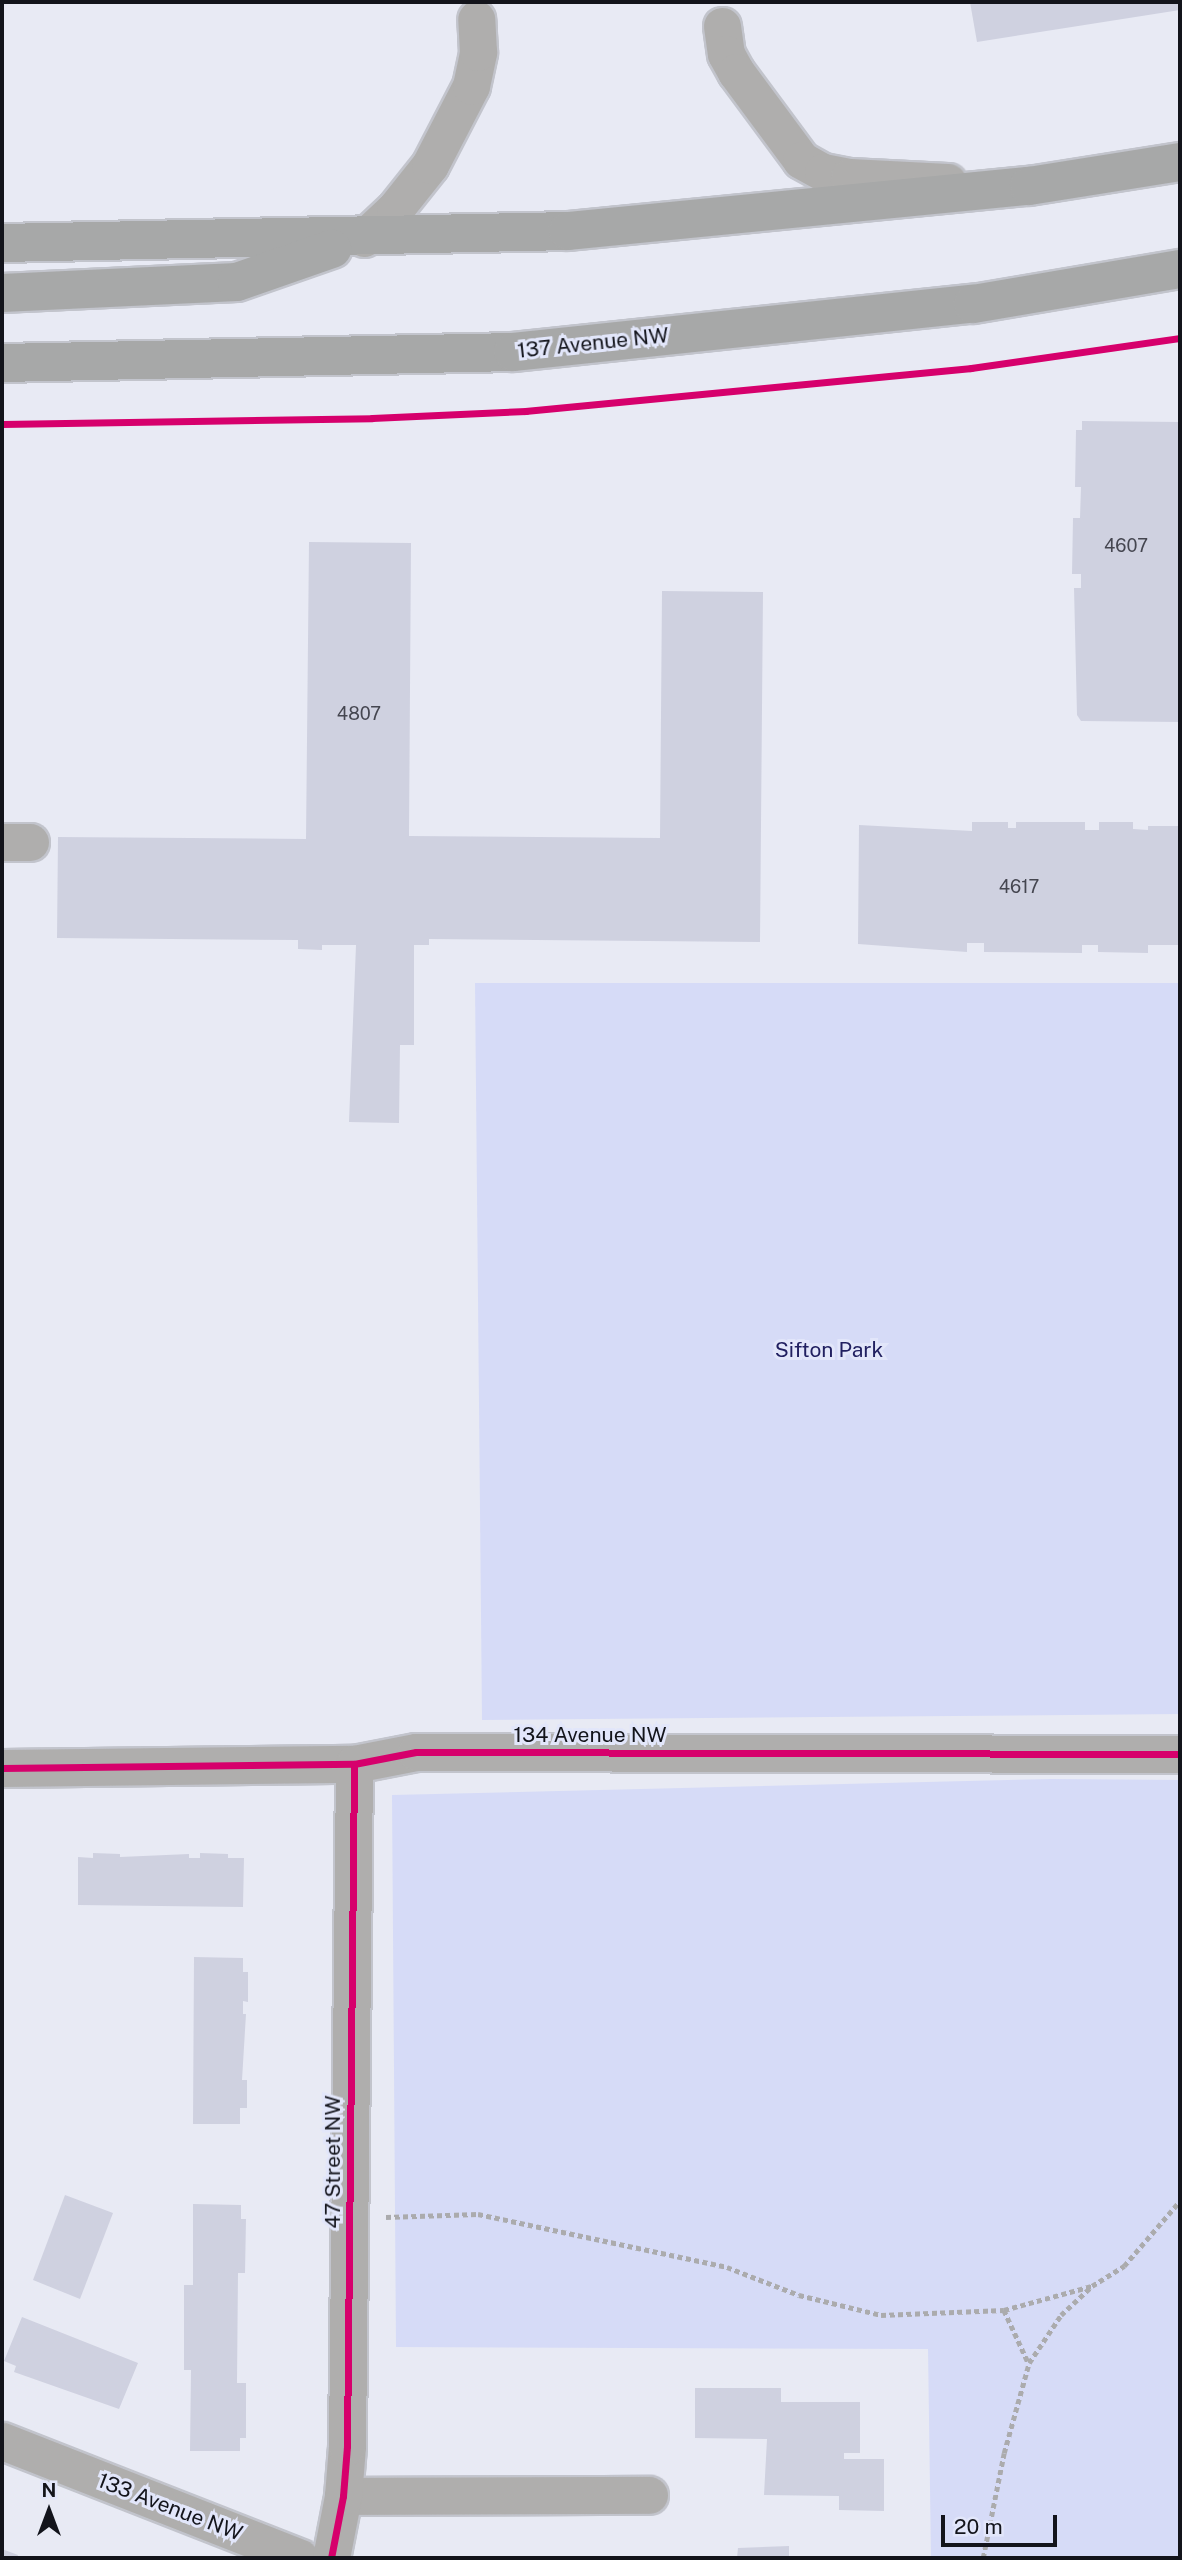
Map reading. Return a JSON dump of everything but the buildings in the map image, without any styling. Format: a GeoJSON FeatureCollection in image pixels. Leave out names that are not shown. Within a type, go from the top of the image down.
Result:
{"type":"FeatureCollection","features":[{"type":"Feature","properties":{"kind":"main road"},"geometry":{"type":"LineString","coordinates":[[2,243],[364,238],[568,231],[1029,186],[1180,162]]}},
{"type":"Feature","properties":{"kind":"main road"},"geometry":{"type":"LineString","coordinates":[[2,217],[76,244]]}},
{"type":"Feature","properties":{"kind":"main road"},"geometry":{"type":"LineString","coordinates":[[2,293],[237,282],[364,238]]}},
{"type":"Feature","properties":{"kind":"main road","name":"137 Avenue NW"},"geometry":{"type":"LineString","coordinates":[[2,363],[513,352],[973,304],[1180,269]]}},
{"type":"Feature","properties":{"kind":"street"},"geometry":{"type":"LineString","coordinates":[[364,238],[396,209],[436,154],[471,86],[478,52],[476,19]]}},
{"type":"Feature","properties":{"kind":"street"},"geometry":{"type":"LineString","coordinates":[[722,26],[726,54],[736,72],[783,140],[801,160],[822,172],[1029,186]]}},
{"type":"Feature","properties":{"kind":"street","name":"134 Avenue NW"},"geometry":{"type":"LineString","coordinates":[[2,1768],[354,1765],[416,1752],[1180,1754]]}},
{"type":"Feature","properties":{"kind":"street","name":"47 Street NW"},"geometry":{"type":"LineString","coordinates":[[331,2558],[343,2496],[350,2221],[354,1765]]}},
{"type":"Feature","properties":{"kind":"street","name":"133 Avenue NW"},"geometry":{"type":"LineString","coordinates":[[2,2441],[300,2558]]}},
{"type":"Feature","properties":{"kind":"street"},"geometry":{"type":"LineString","coordinates":[[343,2496],[649,2495]]}},
{"type":"Feature","properties":{"kind":"path"},"geometry":{"type":"LineString","coordinates":[[983,2558],[1003,2453],[1029,2363],[1061,2315],[1092,2286],[1124,2266],[1180,2201]]}},
{"type":"Feature","properties":{"kind":"path"},"geometry":{"type":"LineString","coordinates":[[350,2221],[478,2214],[727,2267],[799,2295],[881,2315],[1004,2309],[1092,2286]]}},
{"type":"Feature","properties":{"kind":"path"},"geometry":{"type":"LineString","coordinates":[[1004,2309],[1029,2363]]}},
{"type":"Feature","properties":{"kind":"green space","name":"Sifton Park"},"geometry":{"type":"Polygon","coordinates":[[[475,983],[1180,983],[1180,1714],[482,1720],[475,983]]]}},
{"type":"Feature","properties":{"kind":"green space"},"geometry":{"type":"Polygon","coordinates":[[[1052,1779],[1180,1780],[1180,2558],[931,2558],[928,2349],[396,2347],[392,1795],[1052,1779]]]}},
{"type":"Feature","properties":{"kind":"cycle path"},"geometry":{"type":"LineString","coordinates":[[2,424],[372,418],[526,411],[971,368],[1180,338]]}},
{"type":"Feature","properties":{"kind":"cycle path"},"geometry":{"type":"LineString","coordinates":[[2,1768],[354,1764],[416,1752],[1180,1754]]}},
{"type":"Feature","properties":{"kind":"cycle path"},"geometry":{"type":"LineString","coordinates":[[331,2558],[343,2496],[347,2446],[354,1764]]}}]}
